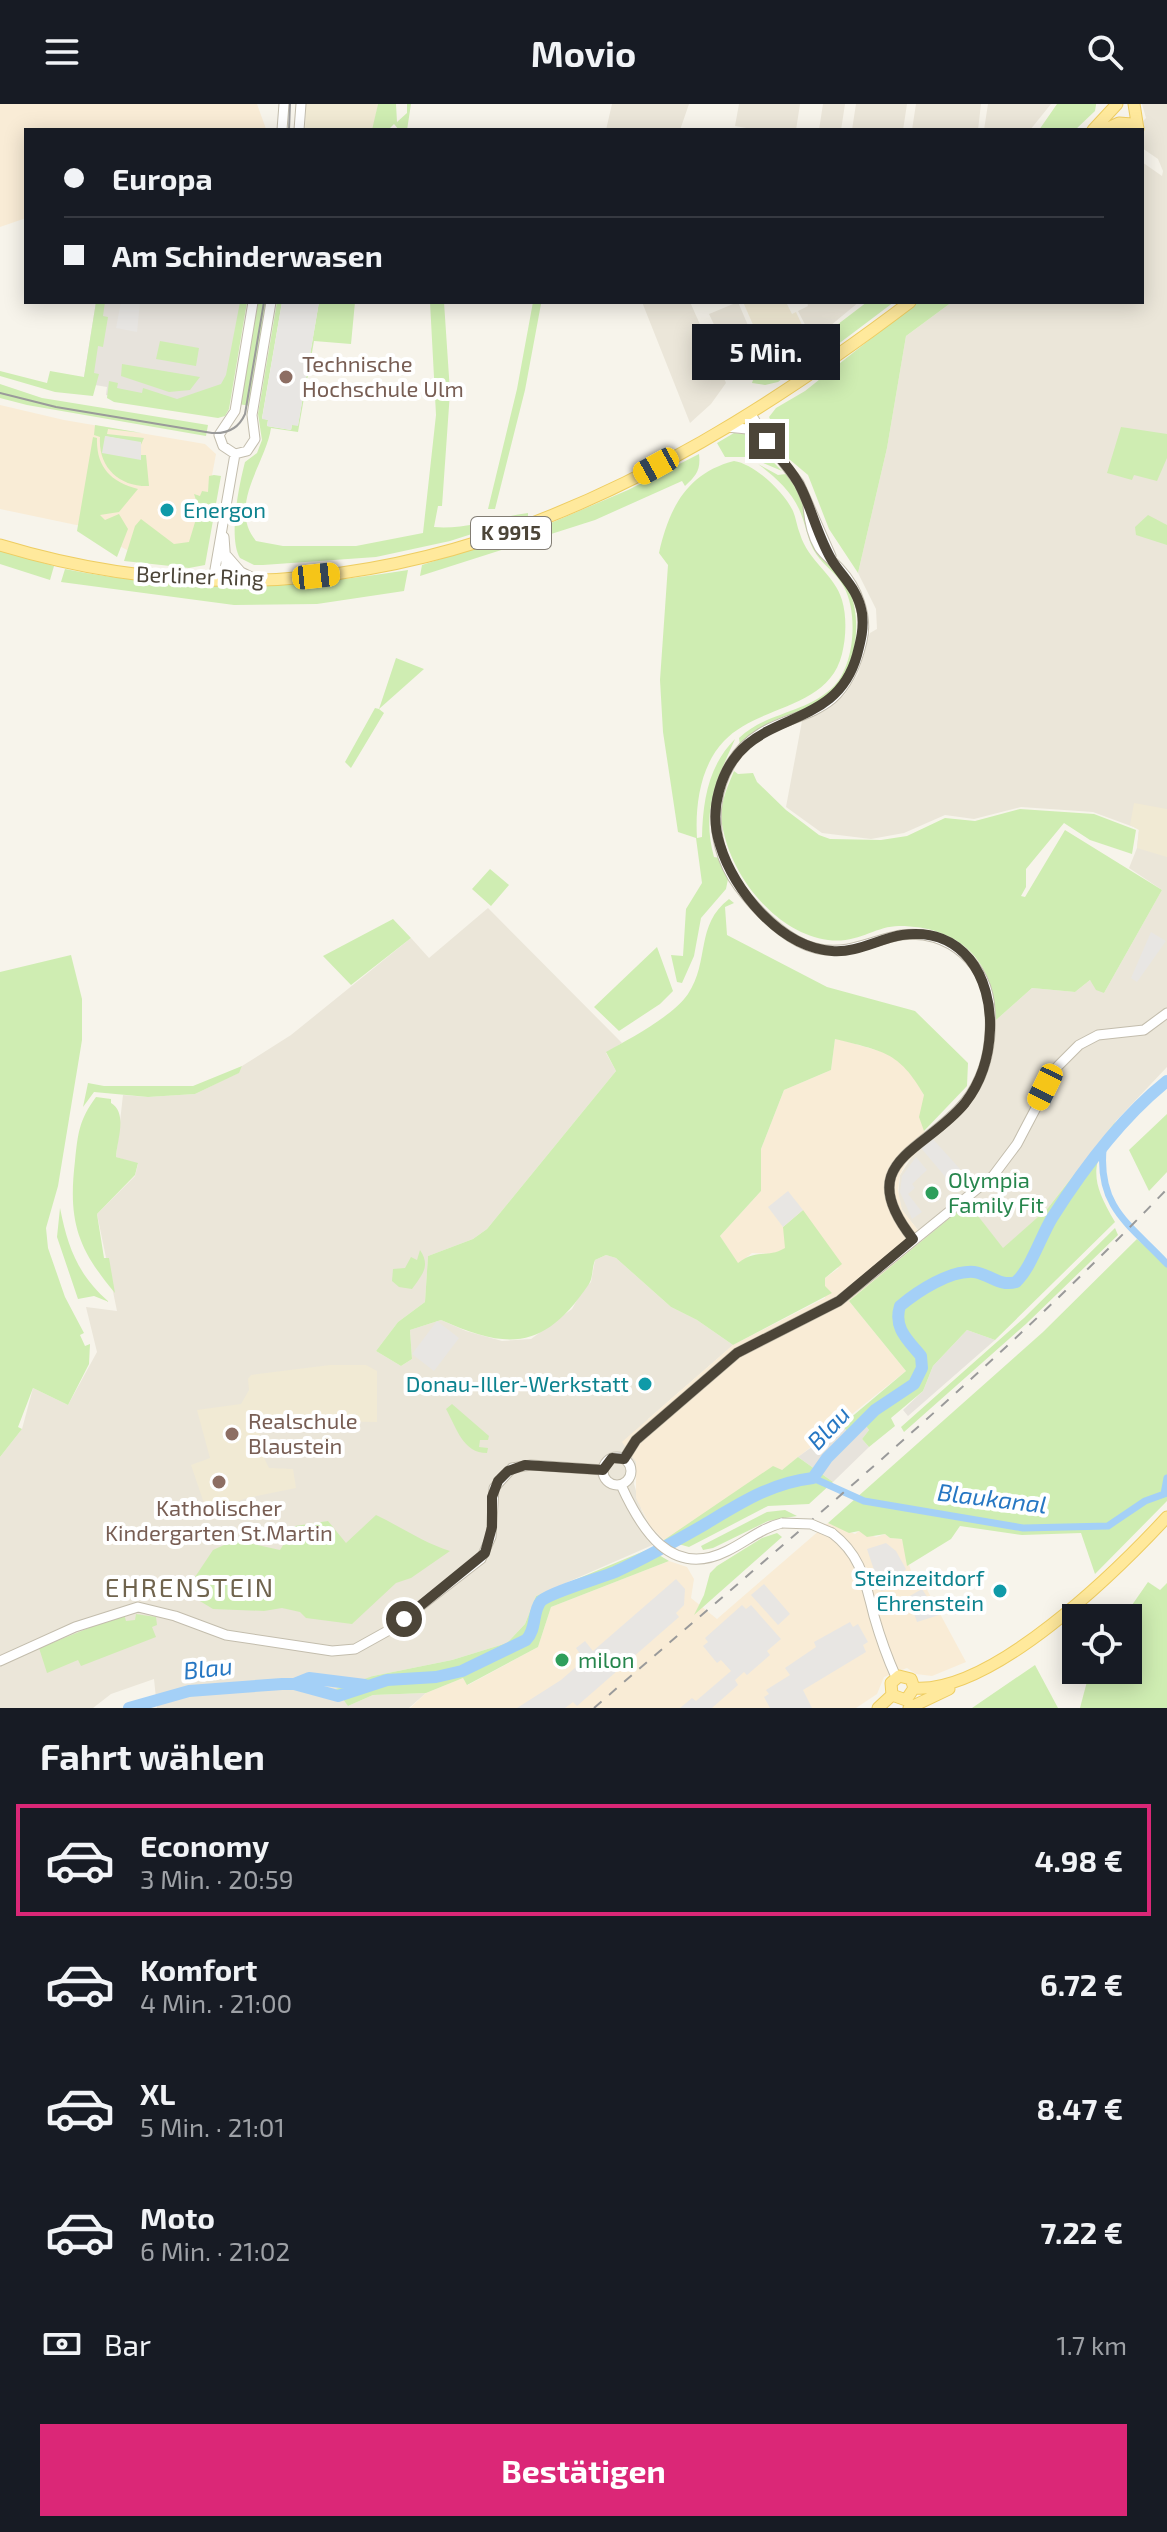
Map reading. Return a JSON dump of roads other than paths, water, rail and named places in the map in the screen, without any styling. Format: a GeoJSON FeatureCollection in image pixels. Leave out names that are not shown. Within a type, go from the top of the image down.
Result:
{"type":"FeatureCollection","features":[{"type":"Feature","properties":{"kind":"main road"},"geometry":{"type":"LineString","coordinates":[[1108,128],[1119,123],[1135,126],[1134,104]]}},
{"type":"Feature","properties":{"kind":"main road"},"geometry":{"type":"LineString","coordinates":[[1095,128],[1114,105]]}},
{"type":"Feature","properties":{"kind":"main road","name":"Berliner Ring"},"geometry":{"type":"LineString","coordinates":[[0,545],[102,570],[217,581],[357,571],[476,544],[582,504],[683,452],[751,414],[844,352],[907,304]]}},
{"type":"Feature","properties":{"kind":"main road"},"geometry":{"type":"LineString","coordinates":[[909,1708],[945,1692],[1006,1655],[1064,1614],[1104,1580],[1167,1517]]}},
{"type":"Feature","properties":{"kind":"main road"},"geometry":{"type":"LineString","coordinates":[[892,1695],[890,1685],[896,1677],[908,1677],[914,1688]]}},
{"type":"Feature","properties":{"kind":"main road"},"geometry":{"type":"LineString","coordinates":[[914,1688],[955,1684]]}},
{"type":"Feature","properties":{"kind":"main road"},"geometry":{"type":"LineString","coordinates":[[892,1695],[906,1700],[914,1688]]}},
{"type":"Feature","properties":{"kind":"main road"},"geometry":{"type":"LineString","coordinates":[[878,1708],[892,1695]]}},
{"type":"Feature","properties":{"kind":"street"},"geometry":{"type":"LineString","coordinates":[[282,128],[284,104]]}},
{"type":"Feature","properties":{"kind":"street"},"geometry":{"type":"LineString","coordinates":[[299,128],[301,104]]}},
{"type":"Feature","properties":{"kind":"street"},"geometry":{"type":"LineString","coordinates":[[253,304],[236,406],[222,426],[219,438],[224,448],[235,454],[244,453],[253,445],[255,434],[252,426],[271,304]]}},
{"type":"Feature","properties":{"kind":"street"},"geometry":{"type":"LineString","coordinates":[[751,414],[763,437],[799,483],[834,562],[853,586],[862,624],[862,640],[853,670],[833,698],[811,712],[774,726],[742,748],[721,782],[715,819],[723,854],[740,889],[797,941],[817,949],[840,951],[901,935],[928,936],[962,952],[981,974],[990,1011],[989,1049],[982,1076],[963,1105],[905,1153],[892,1178],[894,1208],[913,1239]]}},
{"type":"Feature","properties":{"kind":"street"},"geometry":{"type":"LineString","coordinates":[[229,420],[243,419],[252,426]]}},
{"type":"Feature","properties":{"kind":"street"},"geometry":{"type":"LineString","coordinates":[[727,427],[747,429],[763,437]]}},
{"type":"Feature","properties":{"kind":"street"},"geometry":{"type":"LineString","coordinates":[[217,581],[235,454]]}},
{"type":"Feature","properties":{"kind":"street"},"geometry":{"type":"LineString","coordinates":[[217,581],[226,569],[223,528]]}},
{"type":"Feature","properties":{"kind":"street"},"geometry":{"type":"LineString","coordinates":[[225,553],[241,572],[259,580]]}},
{"type":"Feature","properties":{"kind":"street"},"geometry":{"type":"LineString","coordinates":[[624,1459],[636,1440],[737,1353],[839,1301],[975,1191],[1005,1163],[1051,1076],[1070,1052],[1093,1036],[1149,1028],[1167,1013]]}},
{"type":"Feature","properties":{"kind":"street"},"geometry":{"type":"LineString","coordinates":[[603,1470],[612,1458],[624,1459]]}},
{"type":"Feature","properties":{"kind":"street"},"geometry":{"type":"LineString","coordinates":[[603,1470],[608,1483],[621,1485],[629,1480],[631,1471],[624,1459]]}},
{"type":"Feature","properties":{"kind":"street"},"geometry":{"type":"LineString","coordinates":[[0,1661],[75,1627],[138,1607],[175,1616],[217,1633],[332,1651],[355,1649],[373,1641],[417,1609],[485,1553],[492,1527],[492,1497],[504,1474],[525,1465],[603,1470]]}},
{"type":"Feature","properties":{"kind":"street"},"geometry":{"type":"LineString","coordinates":[[621,1485],[651,1538],[668,1551],[694,1558],[712,1557],[782,1523],[811,1524],[832,1533],[853,1552],[862,1567],[884,1647],[896,1677]]}},
{"type":"Feature","properties":{"kind":"waterway","name":"Blau"},"geometry":{"type":"LineString","coordinates":[[129,1708],[189,1691],[282,1684],[294,1684],[338,1696],[387,1680],[436,1677],[462,1671],[526,1640],[532,1631],[538,1605],[546,1598],[626,1567],[755,1496],[813,1478],[827,1458],[875,1410],[914,1384],[922,1368],[921,1356],[900,1327],[900,1306],[955,1274],[974,1272],[999,1282],[1016,1282],[1052,1218],[1090,1163],[1134,1111],[1167,1081]]}},
{"type":"Feature","properties":{"kind":"waterway","name":"Blaukanal"},"geometry":{"type":"LineString","coordinates":[[1103,1150],[1103,1170],[1112,1202],[1130,1227],[1167,1264]]}},
{"type":"Feature","properties":{"kind":"waterway","name":"Blaukanal"},"geometry":{"type":"LineString","coordinates":[[813,1478],[864,1501],[1023,1528],[1108,1526],[1145,1501],[1167,1493]]}},
{"type":"Feature","properties":{"kind":"waterway","name":"Blaukanal"},"geometry":{"type":"LineString","coordinates":[[1164,1494],[1167,1478]]}},
{"type":"Feature","properties":{"kind":"waterway","name":"Blau"},"geometry":{"type":"LineString","coordinates":[[294,1684],[309,1678],[365,1685]]}},
{"type":"Feature","properties":{"kind":"tram line"},"geometry":{"type":"LineString","coordinates":[[289,128],[290,104]]}},
{"type":"Feature","properties":{"kind":"tram line"},"geometry":{"type":"LineString","coordinates":[[0,393],[56,407],[212,433],[228,431],[240,423],[245,414],[264,304]]}},
{"type":"Feature","properties":{"kind":"railway"},"geometry":{"type":"LineString","coordinates":[[594,1708],[959,1390],[1030,1325],[1167,1189]]}},
{"type":"Feature","properties":{"kind":"place","name":"Technische Hochschule Ulm"},"geometry":{"type":"Point","coordinates":[286,377]}},
{"type":"Feature","properties":{"kind":"place","name":"Energon"},"geometry":{"type":"Point","coordinates":[167,510]}},
{"type":"Feature","properties":{"kind":"place","name":"Olympia Family Fit"},"geometry":{"type":"Point","coordinates":[932,1193]}},
{"type":"Feature","properties":{"kind":"place","name":"Donau-Iller-Werkstatt"},"geometry":{"type":"Point","coordinates":[645,1384]}},
{"type":"Feature","properties":{"kind":"place","name":"Realschule Blaustein"},"geometry":{"type":"Point","coordinates":[232,1434]}},
{"type":"Feature","properties":{"kind":"place","name":"Katholischer Kindergarten St.Martin"},"geometry":{"type":"Point","coordinates":[219,1482]}},
{"type":"Feature","properties":{"kind":"place","name":"Steinzeitdorf Ehrenstein"},"geometry":{"type":"Point","coordinates":[1000,1591]}},
{"type":"Feature","properties":{"kind":"place","name":"milon"},"geometry":{"type":"Point","coordinates":[562,1660]}},
{"type":"Feature","properties":{"kind":"district","name":"EHRENSTEIN"},"geometry":{"type":"Point","coordinates":[190,1588]}}]}
